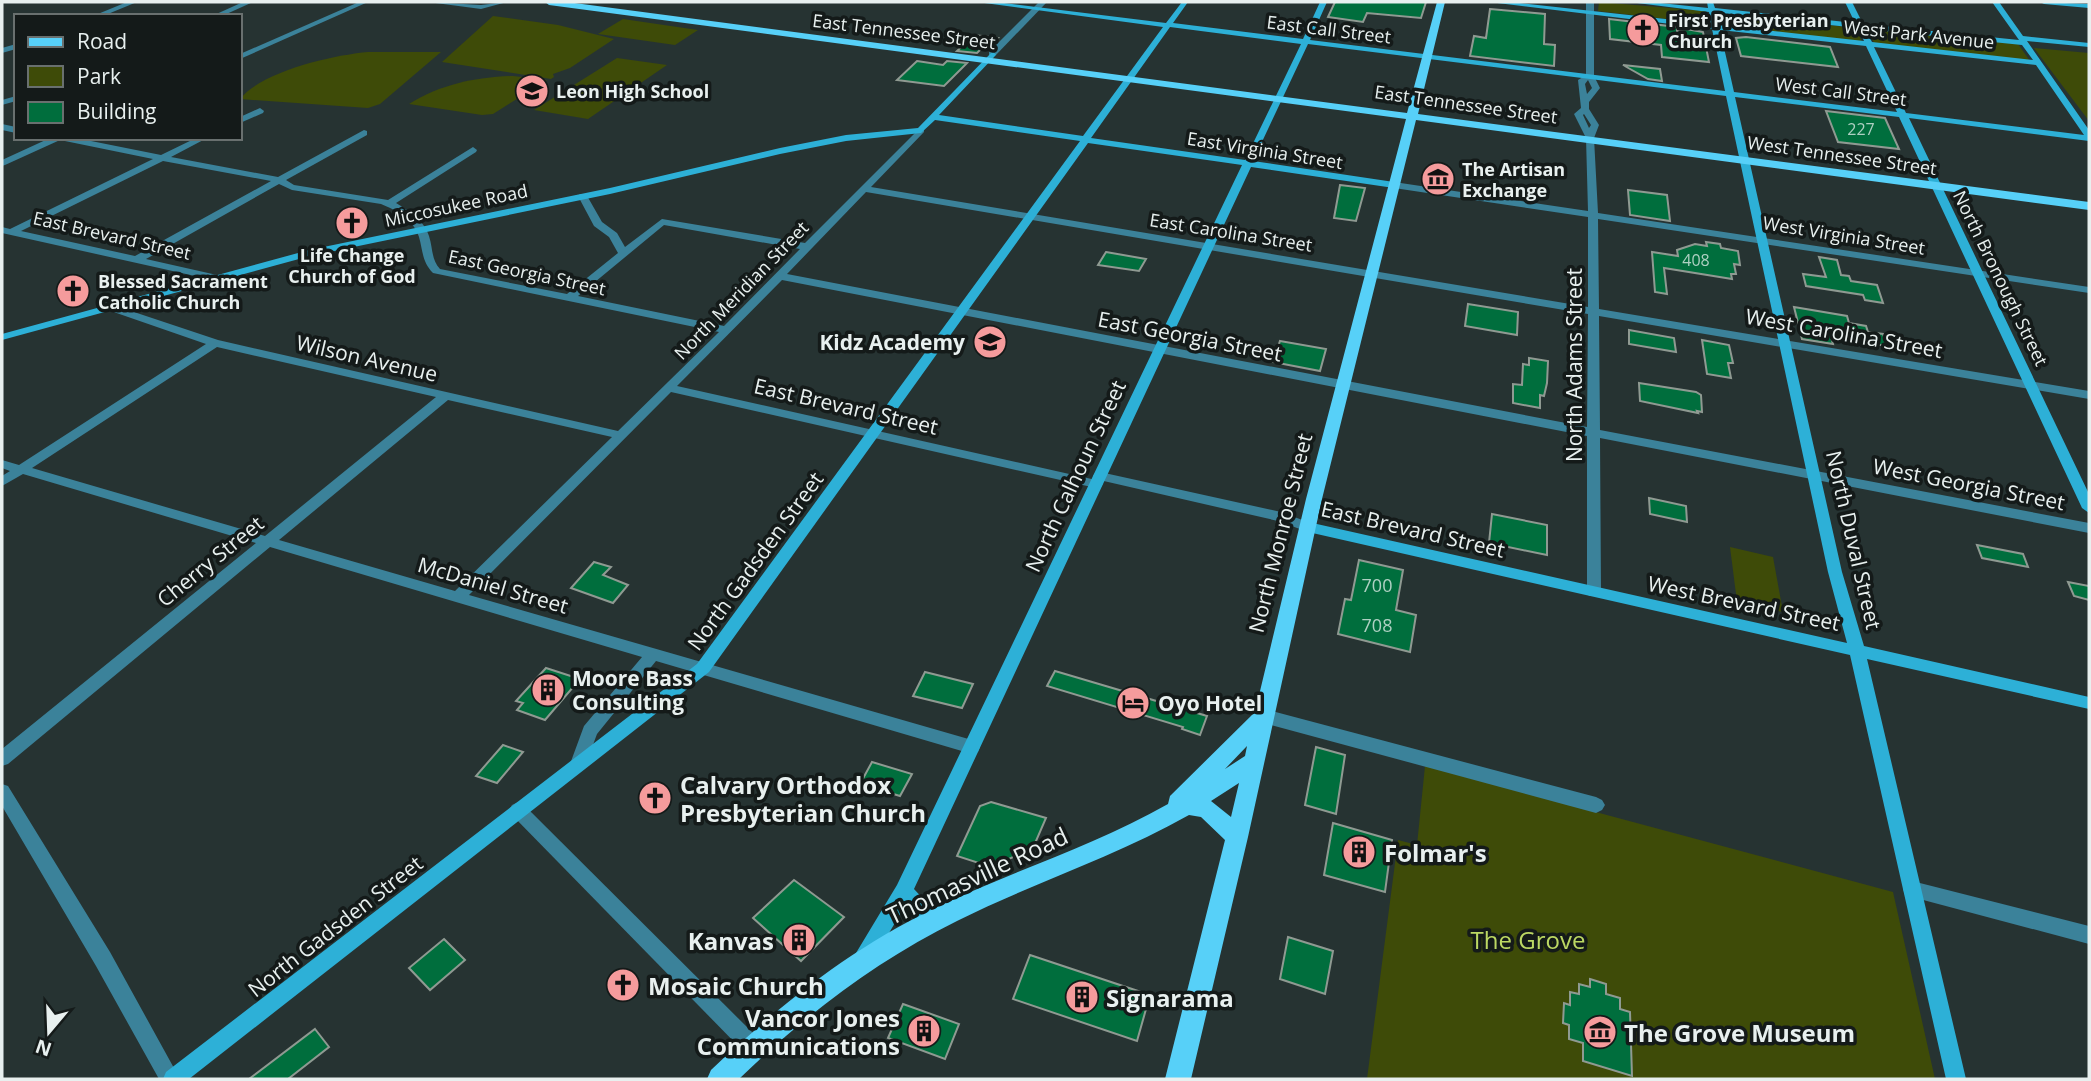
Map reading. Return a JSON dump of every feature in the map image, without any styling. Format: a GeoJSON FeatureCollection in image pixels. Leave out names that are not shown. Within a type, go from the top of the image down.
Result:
{"type":"FeatureCollection","features":[{"type":"Feature","properties":{"kind":"main road","name":"East Tennessee Street"},"geometry":{"type":"LineString","coordinates":[[549,2],[728,23]]}},
{"type":"Feature","properties":{"kind":"main road","name":"East Tennessee Street"},"geometry":{"type":"LineString","coordinates":[[591,2],[872,43],[1074,66],[1129,78],[1590,138]]}},
{"type":"Feature","properties":{"kind":"main road","name":"North Monroe Street"},"geometry":{"type":"LineString","coordinates":[[1178,1079],[1308,527],[1441,2]]}},
{"type":"Feature","properties":{"kind":"main road","name":"West Tennessee Street"},"geometry":{"type":"LineString","coordinates":[[1590,138],[2089,206]]}},
{"type":"Feature","properties":{"kind":"main road","name":"Thomasville Road"},"geometry":{"type":"LineString","coordinates":[[1178,810],[1264,716]]}},
{"type":"Feature","properties":{"kind":"main road","name":"Thomasville Road"},"geometry":{"type":"LineString","coordinates":[[720,1079],[753,1047],[823,989],[859,965],[933,923],[1137,832],[1178,810],[1254,761]]}},
{"type":"Feature","properties":{"kind":"main road"},"geometry":{"type":"LineString","coordinates":[[1178,810],[1207,809],[1237,836]]}},
{"type":"Feature","properties":{"kind":"street"},"geometry":{"type":"LineString","coordinates":[[101,14],[133,2]]}},
{"type":"Feature","properties":{"kind":"street"},"geometry":{"type":"LineString","coordinates":[[220,14],[249,2]]}},
{"type":"Feature","properties":{"kind":"street"},"geometry":{"type":"LineString","coordinates":[[242,56],[364,2]]}},
{"type":"Feature","properties":{"kind":"street"},"geometry":{"type":"LineString","coordinates":[[432,2],[481,7],[503,2]]}},
{"type":"Feature","properties":{"kind":"street","name":"East Call Street"},"geometry":{"type":"LineString","coordinates":[[981,2],[1590,76]]}},
{"type":"Feature","properties":{"kind":"street","name":"North Meridian Street"},"geometry":{"type":"LineString","coordinates":[[458,597],[726,331],[1043,2]]}},
{"type":"Feature","properties":{"kind":"street","name":"North Gadsden Street"},"geometry":{"type":"LineString","coordinates":[[171,1079],[703,668],[1185,2]]}},
{"type":"Feature","properties":{"kind":"street","name":"North Calhoun Street"},"geometry":{"type":"LineString","coordinates":[[859,965],[904,891],[1324,2]]}},
{"type":"Feature","properties":{"kind":"street","name":"West Park Avenue"},"geometry":{"type":"LineString","coordinates":[[1493,2],[2036,62]]}},
{"type":"Feature","properties":{"kind":"street","name":"North Adams Street"},"geometry":{"type":"LineString","coordinates":[[1585,104],[1596,88],[1590,76],[1590,2]]}},
{"type":"Feature","properties":{"kind":"street","name":"West Park Avenue"},"geometry":{"type":"LineString","coordinates":[[1633,2],[1711,6],[1860,26],[2089,46]]}},
{"type":"Feature","properties":{"kind":"street","name":"North Bronough Street"},"geometry":{"type":"LineString","coordinates":[[1849,2],[2089,508]]}},
{"type":"Feature","properties":{"kind":"street"},"geometry":{"type":"LineString","coordinates":[[1996,2],[2089,136]]}},
{"type":"Feature","properties":{"kind":"street"},"geometry":{"type":"LineString","coordinates":[[2044,2],[2089,6]]}},
{"type":"Feature","properties":{"kind":"street","name":"North Duval Street"},"geometry":{"type":"LineString","coordinates":[[1711,6],[1835,572],[1857,650],[1956,1079]]}},
{"type":"Feature","properties":{"kind":"street","name":"North Adams Street"},"geometry":{"type":"LineString","coordinates":[[1590,76],[1582,80],[1580,92],[1595,125],[1590,138],[1593,215],[1594,592]]}},
{"type":"Feature","properties":{"kind":"street","name":"West Call Street"},"geometry":{"type":"LineString","coordinates":[[1590,76],[2089,136]]}},
{"type":"Feature","properties":{"kind":"street"},"geometry":{"type":"LineString","coordinates":[[242,119],[260,111]]}},
{"type":"Feature","properties":{"kind":"street","name":"East Virginia Street"},"geometry":{"type":"LineString","coordinates":[[933,117],[1593,215]]}},
{"type":"Feature","properties":{"kind":"street","name":"Miccosukee Road"},"geometry":{"type":"LineString","coordinates":[[2,337],[213,277],[309,253],[583,196],[780,151],[846,138],[921,130]]}},
{"type":"Feature","properties":{"kind":"street"},"geometry":{"type":"LineString","coordinates":[[136,260],[365,133]]}},
{"type":"Feature","properties":{"kind":"street"},"geometry":{"type":"LineString","coordinates":[[2,163],[54,140]]}},
{"type":"Feature","properties":{"kind":"street"},"geometry":{"type":"LineString","coordinates":[[69,140],[243,174],[263,181],[279,181],[292,187],[319,189],[389,203],[422,229]]}},
{"type":"Feature","properties":{"kind":"street"},"geometry":{"type":"LineString","coordinates":[[6,231],[199,140]]}},
{"type":"Feature","properties":{"kind":"street"},"geometry":{"type":"LineString","coordinates":[[389,203],[473,150]]}},
{"type":"Feature","properties":{"kind":"street","name":"East Carolina Street"},"geometry":{"type":"LineString","coordinates":[[864,189],[1592,310]]}},
{"type":"Feature","properties":{"kind":"street"},"geometry":{"type":"LineString","coordinates":[[583,196],[598,224],[613,235],[623,253]]}},
{"type":"Feature","properties":{"kind":"street","name":"West Virginia Street"},"geometry":{"type":"LineString","coordinates":[[1593,215],[2089,290]]}},
{"type":"Feature","properties":{"kind":"street"},"geometry":{"type":"LineString","coordinates":[[569,299],[662,222],[808,247]]}},
{"type":"Feature","properties":{"kind":"street","name":"East Georgia Street"},"geometry":{"type":"LineString","coordinates":[[422,229],[428,259],[437,271],[726,331]]}},
{"type":"Feature","properties":{"kind":"street","name":"East Brevard Street"},"geometry":{"type":"LineString","coordinates":[[6,231],[213,277]]}},
{"type":"Feature","properties":{"kind":"street","name":"East Georgia Street"},"geometry":{"type":"LineString","coordinates":[[779,276],[1594,433]]}},
{"type":"Feature","properties":{"kind":"street","name":"Wilson Avenue"},"geometry":{"type":"LineString","coordinates":[[109,307],[215,343],[621,435]]}},
{"type":"Feature","properties":{"kind":"street","name":"West Carolina Street"},"geometry":{"type":"LineString","coordinates":[[1592,310],[2089,395]]}},
{"type":"Feature","properties":{"kind":"street"},"geometry":{"type":"LineString","coordinates":[[2,482],[215,343]]}},
{"type":"Feature","properties":{"kind":"street","name":"East Brevard Street"},"geometry":{"type":"LineString","coordinates":[[668,388],[872,434],[1280,517],[1308,527],[1594,592]]}},
{"type":"Feature","properties":{"kind":"street","name":"Cherry Street"},"geometry":{"type":"LineString","coordinates":[[2,759],[446,395]]}},
{"type":"Feature","properties":{"kind":"street","name":"West Georgia Street"},"geometry":{"type":"LineString","coordinates":[[1594,433],[2089,528]]}},
{"type":"Feature","properties":{"kind":"street","name":"McDaniel Street"},"geometry":{"type":"LineString","coordinates":[[2,464],[972,747]]}},
{"type":"Feature","properties":{"kind":"street","name":"West Brevard Street"},"geometry":{"type":"LineString","coordinates":[[1594,592],[2089,703]]}},
{"type":"Feature","properties":{"kind":"street"},"geometry":{"type":"LineString","coordinates":[[578,764],[590,731],[653,654]]}},
{"type":"Feature","properties":{"kind":"street"},"geometry":{"type":"LineString","coordinates":[[1264,716],[1596,805]]}},
{"type":"Feature","properties":{"kind":"street"},"geometry":{"type":"LineString","coordinates":[[2,791],[171,1079]]}},
{"type":"Feature","properties":{"kind":"street"},"geometry":{"type":"LineString","coordinates":[[518,810],[753,1047]]}},
{"type":"Feature","properties":{"kind":"street"},"geometry":{"type":"LineString","coordinates":[[1912,889],[2089,935]]}},
{"type":"Feature","properties":{"kind":"street"},"geometry":{"type":"LineString","coordinates":[[904,891],[933,923]]}},
{"type":"Feature","properties":{"kind":"green space"},"geometry":{"type":"Polygon","coordinates":[[[1599,2],[1706,11],[1709,24],[1598,11],[1599,2]]]}},
{"type":"Feature","properties":{"kind":"green space"},"geometry":{"type":"Polygon","coordinates":[[[1722,14],[1856,28],[1862,42],[1725,26],[1722,14]]]}},
{"type":"Feature","properties":{"kind":"green space"},"geometry":{"type":"Polygon","coordinates":[[[493,16],[558,25],[614,39],[570,68],[553,74],[551,79],[442,62],[493,16]]]}},
{"type":"Feature","properties":{"kind":"green space"},"geometry":{"type":"Polygon","coordinates":[[[623,19],[698,30],[675,45],[598,34],[623,19]]]}},
{"type":"Feature","properties":{"kind":"green space"},"geometry":{"type":"Polygon","coordinates":[[[1867,28],[2018,44],[2030,61],[1874,43],[1867,28]]]}},
{"type":"Feature","properties":{"kind":"green space"},"geometry":{"type":"Polygon","coordinates":[[[2034,48],[2089,53],[2089,121],[2034,48]]]}},
{"type":"Feature","properties":{"kind":"green space"},"geometry":{"type":"Polygon","coordinates":[[[368,52],[441,52],[380,104],[368,108],[242,99],[250,89],[264,80],[300,66],[368,52]]]}},
{"type":"Feature","properties":{"kind":"green space"},"geometry":{"type":"Polygon","coordinates":[[[617,58],[667,65],[588,119],[534,110],[617,58]]]}},
{"type":"Feature","properties":{"kind":"green space"},"geometry":{"type":"Polygon","coordinates":[[[513,76],[547,80],[493,114],[482,115],[409,104],[434,91],[460,83],[513,76]]]}},
{"type":"Feature","properties":{"kind":"green space"},"geometry":{"type":"Polygon","coordinates":[[[1730,547],[1773,557],[1783,612],[1737,602],[1730,547]]]}},
{"type":"Feature","properties":{"kind":"green space","name":"The Grove"},"geometry":{"type":"Polygon","coordinates":[[[1425,766],[1893,892],[1935,1079],[1367,1079],[1398,840],[1417,845],[1425,766]]]}},
{"type":"Feature","properties":{"kind":"building"},"geometry":{"type":"Polygon","coordinates":[[[1335,2],[1426,2],[1421,18],[1367,13],[1363,22],[1328,17],[1335,2]]]}},
{"type":"Feature","properties":{"kind":"building"},"geometry":{"type":"Polygon","coordinates":[[[1490,9],[1545,14],[1544,44],[1555,45],[1554,66],[1470,56],[1474,36],[1486,38],[1490,9]]]}},
{"type":"Feature","properties":{"kind":"building"},"geometry":{"type":"Polygon","coordinates":[[[1609,19],[1677,27],[1677,31],[1686,29],[1703,32],[1709,62],[1662,57],[1661,45],[1610,39],[1609,19]]]}},
{"type":"Feature","properties":{"kind":"building"},"geometry":{"type":"Polygon","coordinates":[[[898,27],[925,31],[914,41],[886,37],[898,27]]]}},
{"type":"Feature","properties":{"kind":"building"},"geometry":{"type":"Polygon","coordinates":[[[974,35],[998,38],[987,50],[981,49],[977,53],[957,51],[974,35]]]}},
{"type":"Feature","properties":{"kind":"building"},"geometry":{"type":"Polygon","coordinates":[[[1736,38],[1830,47],[1838,67],[1741,56],[1736,38]]]}},
{"type":"Feature","properties":{"kind":"building"},"geometry":{"type":"Polygon","coordinates":[[[917,61],[943,65],[947,61],[967,63],[944,86],[897,80],[917,61]]]}},
{"type":"Feature","properties":{"kind":"building"},"geometry":{"type":"Polygon","coordinates":[[[1623,65],[1660,69],[1662,81],[1648,79],[1623,65]]]}},
{"type":"Feature","properties":{"kind":"building"},"geometry":{"type":"Polygon","coordinates":[[[1826,111],[1885,118],[1899,149],[1838,142],[1826,111]]]}},
{"type":"Feature","properties":{"kind":"building"},"geometry":{"type":"Polygon","coordinates":[[[1340,185],[1365,188],[1356,221],[1334,218],[1340,185]]]}},
{"type":"Feature","properties":{"kind":"building"},"geometry":{"type":"Polygon","coordinates":[[[1628,190],[1667,195],[1670,221],[1630,215],[1628,190]]]}},
{"type":"Feature","properties":{"kind":"building"},"geometry":{"type":"Polygon","coordinates":[[[1706,242],[1738,251],[1740,265],[1734,264],[1736,274],[1731,274],[1732,279],[1664,268],[1667,294],[1655,292],[1652,252],[1678,256],[1677,250],[1695,244],[1707,246],[1706,242]]]}},
{"type":"Feature","properties":{"kind":"building"},"geometry":{"type":"Polygon","coordinates":[[[1106,252],[1146,259],[1139,271],[1098,265],[1106,252]]]}},
{"type":"Feature","properties":{"kind":"building"},"geometry":{"type":"Polygon","coordinates":[[[1819,257],[1837,260],[1841,275],[1849,276],[1851,281],[1877,285],[1883,303],[1865,300],[1863,295],[1806,286],[1803,274],[1826,277],[1819,257]]]}},
{"type":"Feature","properties":{"kind":"building"},"geometry":{"type":"Polygon","coordinates":[[[1468,304],[1518,312],[1517,335],[1465,326],[1468,304]]]}},
{"type":"Feature","properties":{"kind":"building"},"geometry":{"type":"Polygon","coordinates":[[[1794,307],[1847,316],[1849,323],[1866,326],[1868,332],[1883,334],[1887,346],[1831,337],[1833,344],[1802,339],[1794,307]]]}},
{"type":"Feature","properties":{"kind":"building"},"geometry":{"type":"Polygon","coordinates":[[[1629,330],[1674,338],[1676,352],[1629,344],[1629,330]]]}},
{"type":"Feature","properties":{"kind":"building"},"geometry":{"type":"Polygon","coordinates":[[[1702,340],[1729,345],[1733,363],[1728,363],[1731,378],[1707,374],[1702,340]]]}},
{"type":"Feature","properties":{"kind":"building"},"geometry":{"type":"Polygon","coordinates":[[[1280,341],[1326,349],[1320,371],[1273,362],[1280,341]]]}},
{"type":"Feature","properties":{"kind":"building"},"geometry":{"type":"Polygon","coordinates":[[[1529,358],[1548,361],[1547,383],[1544,396],[1540,395],[1540,408],[1513,403],[1513,384],[1522,385],[1523,364],[1529,365],[1529,358]]]}},
{"type":"Feature","properties":{"kind":"building"},"geometry":{"type":"Polygon","coordinates":[[[1639,383],[1696,392],[1701,395],[1702,412],[1640,401],[1639,383]]]}},
{"type":"Feature","properties":{"kind":"building"},"geometry":{"type":"Polygon","coordinates":[[[1649,498],[1686,506],[1687,522],[1650,514],[1649,498]]]}},
{"type":"Feature","properties":{"kind":"building"},"geometry":{"type":"Polygon","coordinates":[[[1492,514],[1547,525],[1547,555],[1489,543],[1492,514]]]}},
{"type":"Feature","properties":{"kind":"building"},"geometry":{"type":"Polygon","coordinates":[[[1977,545],[2023,554],[2028,567],[1982,558],[1977,545]]]}},
{"type":"Feature","properties":{"kind":"building"},"geometry":{"type":"Polygon","coordinates":[[[1359,560],[1403,570],[1396,610],[1416,615],[1410,652],[1338,634],[1345,599],[1351,600],[1359,560]]]}},
{"type":"Feature","properties":{"kind":"building"},"geometry":{"type":"Polygon","coordinates":[[[594,562],[611,567],[603,575],[628,585],[613,603],[571,588],[594,562]]]}},
{"type":"Feature","properties":{"kind":"building"},"geometry":{"type":"Polygon","coordinates":[[[2068,582],[2089,586],[2089,600],[2074,596],[2068,582]]]}},
{"type":"Feature","properties":{"kind":"building","name":"Moore Bass Consulting"},"geometry":{"type":"Polygon","coordinates":[[[546,668],[580,679],[545,720],[517,710],[523,703],[516,701],[546,668]]]}},
{"type":"Feature","properties":{"kind":"building","name":"Oyo Hotel"},"geometry":{"type":"Polygon","coordinates":[[[1055,671],[1207,716],[1200,735],[1182,729],[1183,727],[1047,686],[1055,671]]]}},
{"type":"Feature","properties":{"kind":"building"},"geometry":{"type":"Polygon","coordinates":[[[925,672],[973,684],[962,708],[913,696],[925,672]]]}},
{"type":"Feature","properties":{"kind":"building"},"geometry":{"type":"Polygon","coordinates":[[[503,745],[523,752],[497,783],[476,776],[503,745]]]}},
{"type":"Feature","properties":{"kind":"building"},"geometry":{"type":"Polygon","coordinates":[[[1316,747],[1345,755],[1336,814],[1305,805],[1316,747]]]}},
{"type":"Feature","properties":{"kind":"building"},"geometry":{"type":"Polygon","coordinates":[[[872,762],[912,774],[900,796],[860,784],[872,762]]]}},
{"type":"Feature","properties":{"kind":"building"},"geometry":{"type":"Polygon","coordinates":[[[991,802],[1046,818],[1033,848],[991,867],[957,856],[980,806],[991,802]]]}},
{"type":"Feature","properties":{"kind":"building","name":"Folmar's"},"geometry":{"type":"Polygon","coordinates":[[[1333,823],[1392,840],[1385,892],[1324,875],[1333,823]]]}},
{"type":"Feature","properties":{"kind":"building","name":"Kanvas"},"geometry":{"type":"Polygon","coordinates":[[[794,880],[844,917],[801,961],[753,918],[794,880]]]}},
{"type":"Feature","properties":{"kind":"building"},"geometry":{"type":"Polygon","coordinates":[[[1288,937],[1333,951],[1325,994],[1280,979],[1288,937]]]}},
{"type":"Feature","properties":{"kind":"building"},"geometry":{"type":"Polygon","coordinates":[[[444,939],[465,960],[430,990],[409,968],[444,939]]]}},
{"type":"Feature","properties":{"kind":"building","name":"Signarama"},"geometry":{"type":"Polygon","coordinates":[[[1030,955],[1150,995],[1137,1041],[1013,999],[1030,955]]]}},
{"type":"Feature","properties":{"kind":"building","name":"The Grove Museum"},"geometry":{"type":"Polygon","coordinates":[[[1590,979],[1606,984],[1606,994],[1620,998],[1620,1009],[1630,1012],[1632,1076],[1583,1061],[1583,1043],[1569,1039],[1569,1025],[1563,1023],[1564,1003],[1570,1005],[1570,992],[1579,994],[1579,984],[1590,987],[1590,979]]]}},
{"type":"Feature","properties":{"kind":"building","name":"Vancor Jones Communications"},"geometry":{"type":"Polygon","coordinates":[[[903,1004],[959,1024],[945,1059],[888,1038],[903,1004]]]}},
{"type":"Feature","properties":{"kind":"building"},"geometry":{"type":"Polygon","coordinates":[[[315,1029],[329,1047],[288,1079],[249,1079],[315,1029]]]}},
{"type":"Feature","properties":{"kind":"place","name":"First Presbyterian Church"},"geometry":{"type":"Point","coordinates":[1643,30]}},
{"type":"Feature","properties":{"kind":"place","name":"Leon High School"},"geometry":{"type":"Point","coordinates":[532,91]}},
{"type":"Feature","properties":{"kind":"place","name":"The Artisan Exchange"},"geometry":{"type":"Point","coordinates":[1438,179]}},
{"type":"Feature","properties":{"kind":"place","name":"Life Change Church of God"},"geometry":{"type":"Point","coordinates":[352,223]}},
{"type":"Feature","properties":{"kind":"place","name":"Blessed Sacrament Catholic Church"},"geometry":{"type":"Point","coordinates":[73,291]}},
{"type":"Feature","properties":{"kind":"place","name":"Kidz Academy"},"geometry":{"type":"Point","coordinates":[990,342]}},
{"type":"Feature","properties":{"kind":"place","name":"Moore Bass Consulting"},"geometry":{"type":"Point","coordinates":[548,690]}},
{"type":"Feature","properties":{"kind":"place","name":"Oyo Hotel"},"geometry":{"type":"Point","coordinates":[1133,703]}},
{"type":"Feature","properties":{"kind":"place","name":"Calvary Orthodox Presbyterian Church"},"geometry":{"type":"Point","coordinates":[655,798]}},
{"type":"Feature","properties":{"kind":"place","name":"Folmar's"},"geometry":{"type":"Point","coordinates":[1359,852]}},
{"type":"Feature","properties":{"kind":"place","name":"Kanvas"},"geometry":{"type":"Point","coordinates":[799,940]}},
{"type":"Feature","properties":{"kind":"place","name":"Mosaic Church"},"geometry":{"type":"Point","coordinates":[623,985]}},
{"type":"Feature","properties":{"kind":"place","name":"Signarama"},"geometry":{"type":"Point","coordinates":[1082,997]}},
{"type":"Feature","properties":{"kind":"place","name":"Vancor Jones Communications"},"geometry":{"type":"Point","coordinates":[924,1031]}},
{"type":"Feature","properties":{"kind":"place","name":"The Grove Museum"},"geometry":{"type":"Point","coordinates":[1600,1032]}}]}
